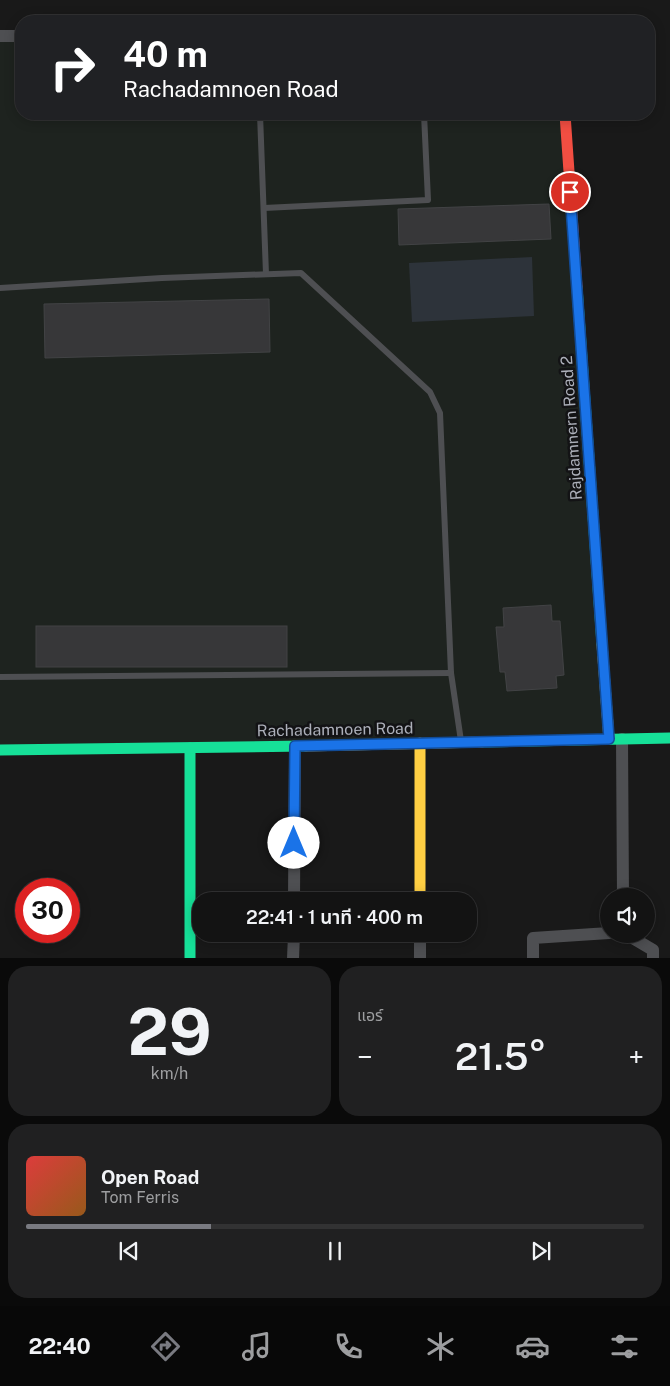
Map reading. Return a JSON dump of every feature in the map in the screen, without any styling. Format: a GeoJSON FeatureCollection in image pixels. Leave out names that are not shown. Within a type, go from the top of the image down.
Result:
{"type":"FeatureCollection","features":[{"type":"Feature","properties":{"kind":"street"},"geometry":{"type":"LineString","coordinates":[[0,36],[15,36]]}},
{"type":"Feature","properties":{"kind":"street","name":"Rajdamnern Road 2"},"geometry":{"type":"LineString","coordinates":[[565,120],[615,739]]}},
{"type":"Feature","properties":{"kind":"street","name":"Rachadamnoen Road"},"geometry":{"type":"LineString","coordinates":[[0,750],[670,738]]}},
{"type":"Feature","properties":{"kind":"street"},"geometry":{"type":"LineString","coordinates":[[615,739],[623,888]]}},
{"type":"Feature","properties":{"kind":"street"},"geometry":{"type":"LineString","coordinates":[[420,743],[420,892]]}},
{"type":"Feature","properties":{"kind":"street"},"geometry":{"type":"LineString","coordinates":[[294,892],[295,746]]}},
{"type":"Feature","properties":{"kind":"street"},"geometry":{"type":"LineString","coordinates":[[190,748],[190,958]]}},
{"type":"Feature","properties":{"kind":"street"},"geometry":{"type":"LineString","coordinates":[[533,958],[533,938],[600,934]]}},
{"type":"Feature","properties":{"kind":"street"},"geometry":{"type":"LineString","coordinates":[[293,958],[294,942]]}},
{"type":"Feature","properties":{"kind":"street"},"geometry":{"type":"LineString","coordinates":[[420,942],[420,958]]}},
{"type":"Feature","properties":{"kind":"street"},"geometry":{"type":"LineString","coordinates":[[641,943],[653,950],[653,958]]}},
{"type":"Feature","properties":{"kind":"lane"},"geometry":{"type":"LineString","coordinates":[[260,120],[266,274]]}},
{"type":"Feature","properties":{"kind":"lane"},"geometry":{"type":"LineString","coordinates":[[264,208],[428,200],[424,120]]}},
{"type":"Feature","properties":{"kind":"lane"},"geometry":{"type":"LineString","coordinates":[[0,288],[162,278],[300,273],[430,392],[440,413],[452,673],[461,742]]}},
{"type":"Feature","properties":{"kind":"lane"},"geometry":{"type":"LineString","coordinates":[[0,677],[452,673]]}},
{"type":"Feature","properties":{"kind":"shaded area"},"geometry":{"type":"Polygon","coordinates":[[[0,36],[15,36],[15,120],[565,120],[609,739],[0,750],[0,36]]]}},
{"type":"Feature","properties":{"kind":"shaded area"},"geometry":{"type":"Polygon","coordinates":[[[532,257],[534,316],[412,322],[409,263],[532,257]]]}},
{"type":"Feature","properties":{"kind":"building"},"geometry":{"type":"Polygon","coordinates":[[[549,204],[551,239],[399,245],[398,209],[549,204]]]}},
{"type":"Feature","properties":{"kind":"building"},"geometry":{"type":"Polygon","coordinates":[[[269,299],[270,352],[45,358],[44,304],[269,299]]]}},
{"type":"Feature","properties":{"kind":"building"},"geometry":{"type":"Polygon","coordinates":[[[551,605],[552,621],[560,621],[564,675],[556,676],[557,688],[507,691],[505,672],[500,672],[496,627],[504,627],[503,608],[551,605]]]}},
{"type":"Feature","properties":{"kind":"building"},"geometry":{"type":"Polygon","coordinates":[[[36,626],[287,626],[287,667],[36,667],[36,626]]]}},
{"type":"Feature","properties":{"kind":"traffic: fast"},"geometry":{"type":"LineString","coordinates":[[577,287],[602,644]]}},
{"type":"Feature","properties":{"kind":"traffic: fast"},"geometry":{"type":"LineString","coordinates":[[482,742],[670,738]]}},
{"type":"Feature","properties":{"kind":"traffic: fast"},"geometry":{"type":"LineString","coordinates":[[0,750],[306,746]]}},
{"type":"Feature","properties":{"kind":"traffic: fast"},"geometry":{"type":"LineString","coordinates":[[190,748],[190,958]]}},
{"type":"Feature","properties":{"kind":"traffic: slow"},"geometry":{"type":"LineString","coordinates":[[602,644],[609,739]]}},
{"type":"Feature","properties":{"kind":"traffic: slow"},"geometry":{"type":"LineString","coordinates":[[306,746],[482,742]]}},
{"type":"Feature","properties":{"kind":"traffic: slow"},"geometry":{"type":"LineString","coordinates":[[420,743],[420,892]]}},
{"type":"Feature","properties":{"kind":"traffic: jam"},"geometry":{"type":"LineString","coordinates":[[565,120],[577,287]]}},
{"type":"Feature","properties":{"kind":"route"},"geometry":{"type":"LineString","coordinates":[[294,843],[295,746],[609,739],[570,192]]}}]}
